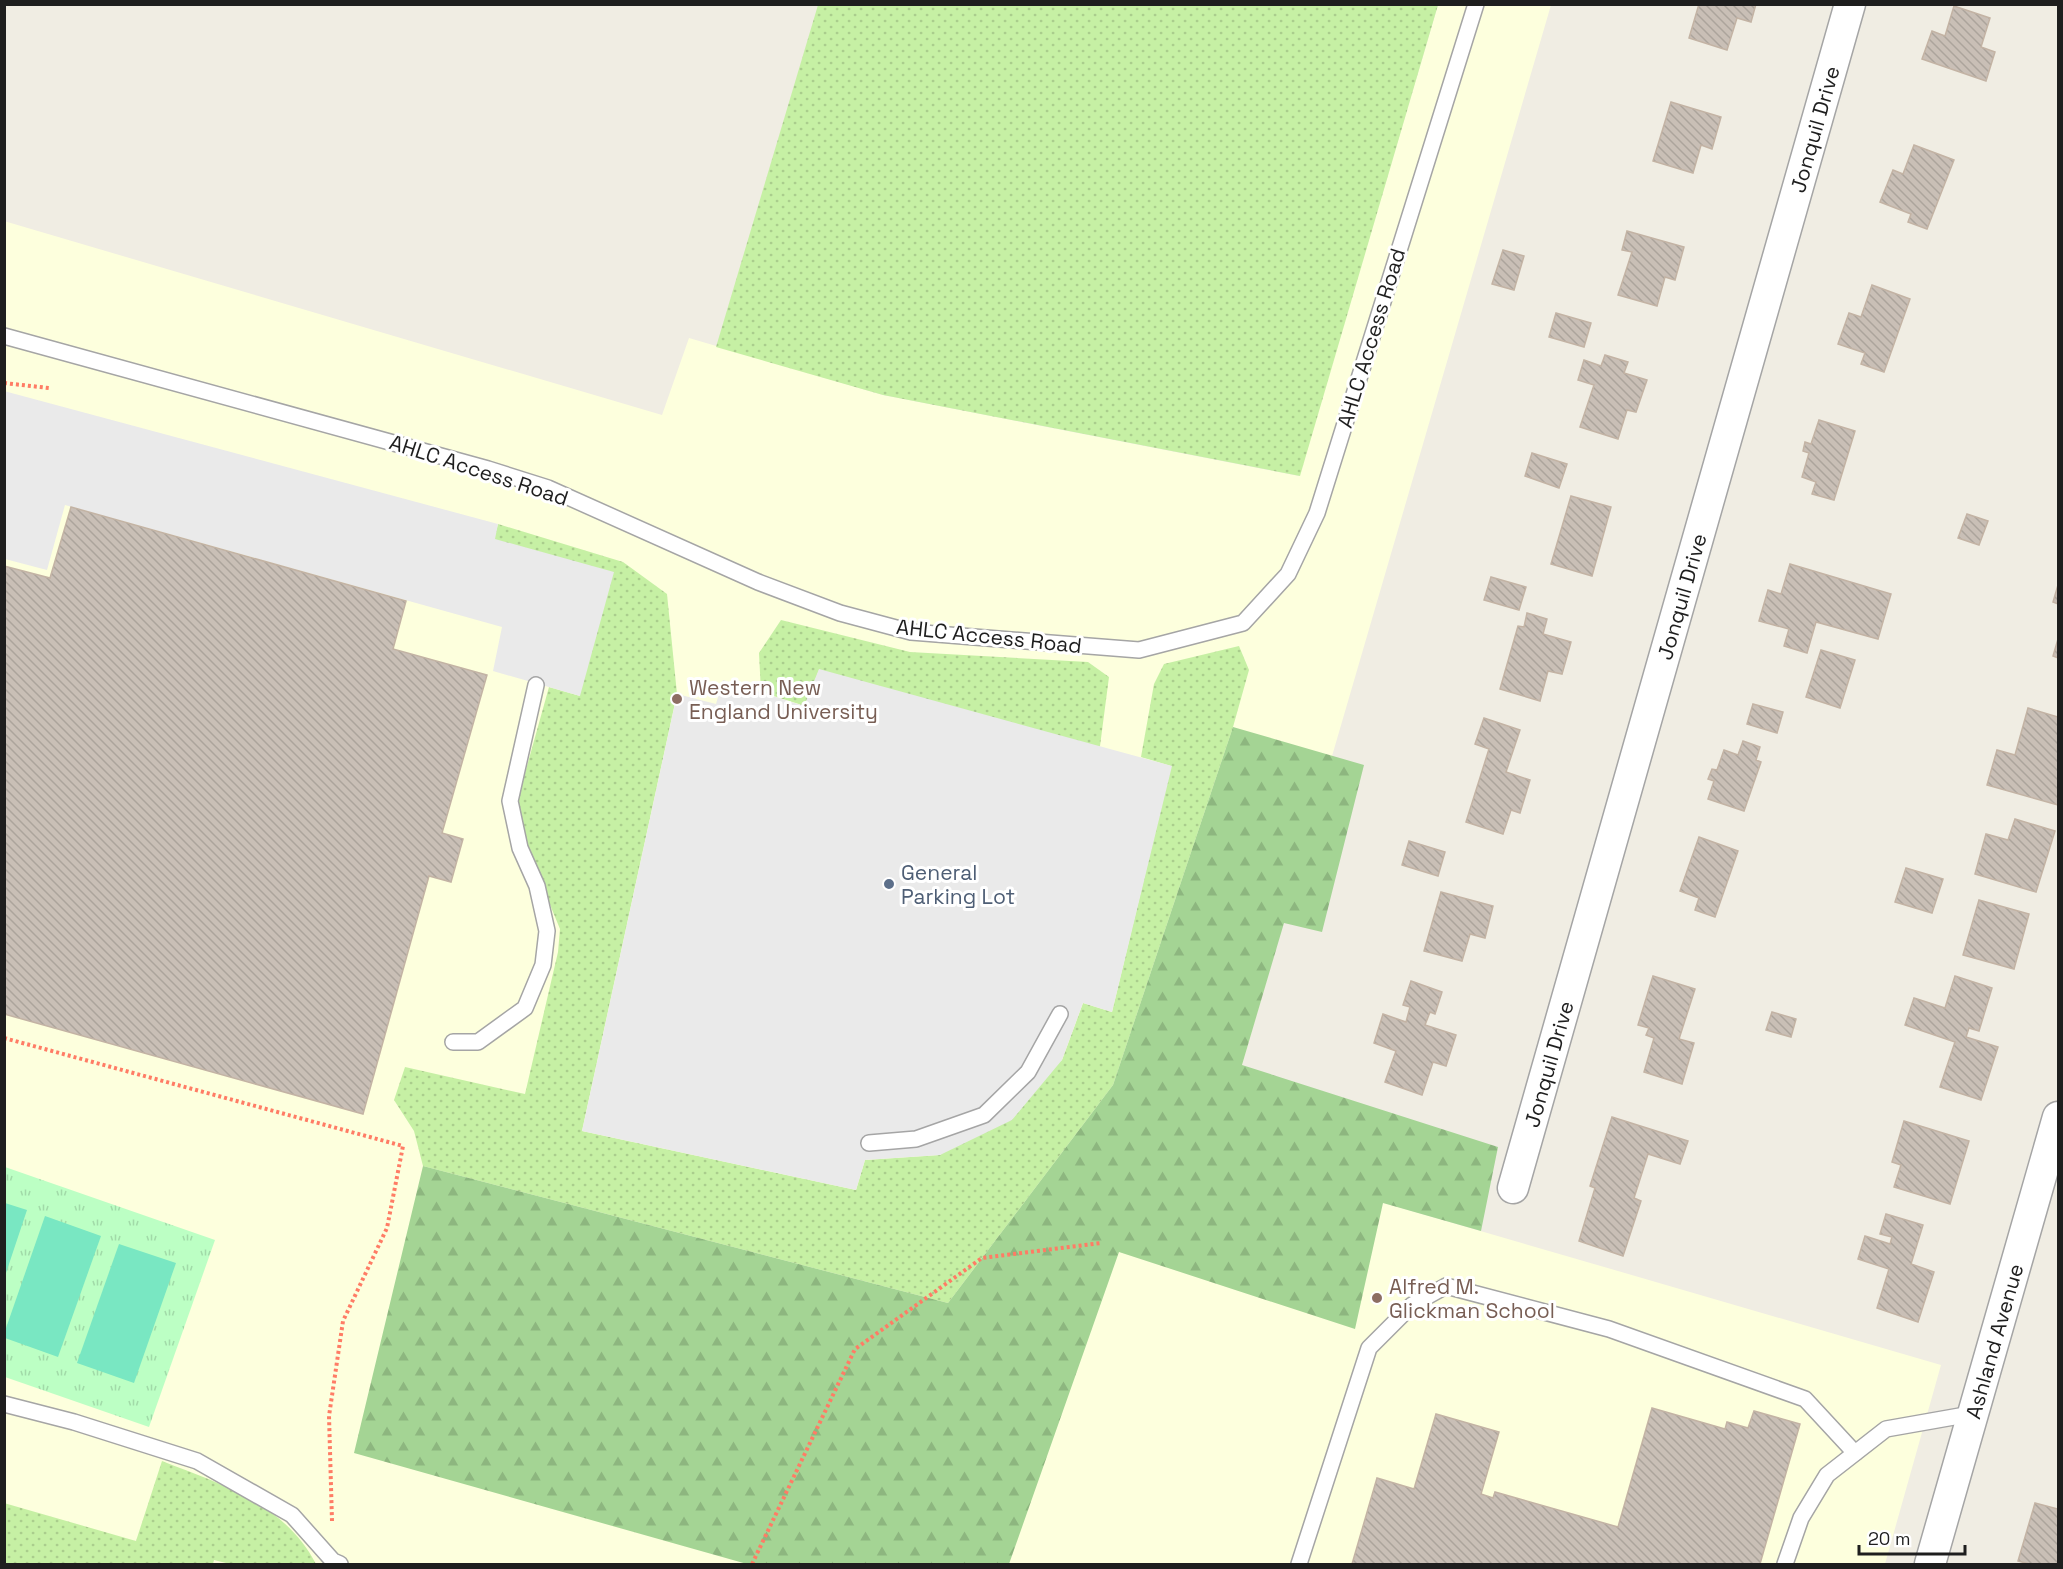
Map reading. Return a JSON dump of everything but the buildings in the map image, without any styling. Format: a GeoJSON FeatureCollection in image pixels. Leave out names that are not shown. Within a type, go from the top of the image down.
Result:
{"type":"FeatureCollection","features":[{"type":"Feature","properties":{"kind":"street","name":"Jonquil Drive"},"geometry":{"type":"LineString","coordinates":[[1513,1188],[1850,4]]}},
{"type":"Feature","properties":{"kind":"street","name":"Ashland Avenue"},"geometry":{"type":"LineString","coordinates":[[1930,1564],[1971,1414],[2058,1117]]}},
{"type":"Feature","properties":{"kind":"lane","name":"AHLC Access Road"},"geometry":{"type":"LineString","coordinates":[[4,336],[488,469],[538,485],[758,582],[840,614],[911,632],[1139,650],[1243,623],[1288,574],[1317,513],[1476,4]]}},
{"type":"Feature","properties":{"kind":"lane"},"geometry":{"type":"LineString","coordinates":[[453,1042],[478,1042],[525,1008],[543,965],[547,931],[537,886],[520,848],[510,801],[536,685]]}},
{"type":"Feature","properties":{"kind":"lane"},"geometry":{"type":"LineString","coordinates":[[869,1143],[916,1139],[984,1115],[1028,1072],[1060,1014]]}},
{"type":"Feature","properties":{"kind":"lane"},"geometry":{"type":"LineString","coordinates":[[1299,1564],[1369,1348],[1412,1305],[1446,1287],[1609,1329],[1805,1399],[1855,1453]]}},
{"type":"Feature","properties":{"kind":"lane"},"geometry":{"type":"LineString","coordinates":[[4,1404],[74,1422],[196,1461],[292,1515],[337,1563]]}},
{"type":"Feature","properties":{"kind":"lane"},"geometry":{"type":"LineString","coordinates":[[1785,1564],[1801,1518],[1827,1475],[1886,1429],[1971,1414]]}},
{"type":"Feature","properties":{"kind":"path"},"geometry":{"type":"LineString","coordinates":[[4,383],[49,388]]}},
{"type":"Feature","properties":{"kind":"path"},"geometry":{"type":"LineString","coordinates":[[4,1038],[403,1146],[387,1228],[343,1321],[329,1416],[337,1563]]}},
{"type":"Feature","properties":{"kind":"path"},"geometry":{"type":"LineString","coordinates":[[752,1564],[855,1349],[982,1258],[1101,1243]]}},
{"type":"Feature","properties":{"kind":"shaded area","name":"Western New England University"},"geometry":{"type":"Polygon","coordinates":[[[1438,5],[1551,5],[1216,1154],[1941,1365],[1885,1564],[5,1564],[4,221],[662,415],[689,338],[883,395],[1299,476],[1438,5]]]}},
{"type":"Feature","properties":{"kind":"shaded area"},"geometry":{"type":"Polygon","coordinates":[[[4,391],[498,524],[495,539],[614,572],[580,696],[493,671],[502,627],[65,505],[47,570],[5,559],[4,391]]]}},
{"type":"Feature","properties":{"kind":"shaded area","name":"General Parking Lot"},"geometry":{"type":"Polygon","coordinates":[[[819,669],[1172,766],[1112,1012],[1083,1003],[1062,1060],[1012,1120],[940,1155],[865,1160],[856,1190],[582,1131],[677,694],[716,704],[723,680],[804,706],[819,669]]]}},
{"type":"Feature","properties":{"kind":"green space"},"geometry":{"type":"Polygon","coordinates":[[[818,5],[1438,5],[1300,476],[883,395],[716,347],[818,5]]]}},
{"type":"Feature","properties":{"kind":"green space"},"geometry":{"type":"Polygon","coordinates":[[[498,524],[623,562],[667,594],[677,694],[582,1131],[856,1190],[865,1160],[940,1155],[1062,1060],[1083,1003],[1112,1012],[1171,766],[1141,757],[1154,684],[1164,664],[1239,646],[1249,670],[1233,727],[1113,1085],[948,1303],[423,1166],[414,1131],[394,1100],[405,1067],[525,1094],[558,952],[560,929],[521,834],[517,802],[549,687],[580,696],[494,539],[498,524]]]}},
{"type":"Feature","properties":{"kind":"green space"},"geometry":{"type":"Polygon","coordinates":[[[781,620],[910,652],[1088,662],[1109,677],[1100,746],[1085,769],[819,670],[805,706],[761,692],[759,653],[781,620]]]}},
{"type":"Feature","properties":{"kind":"green space"},"geometry":{"type":"Polygon","coordinates":[[[1233,727],[1364,765],[1322,932],[1284,923],[1242,1065],[1498,1147],[1481,1231],[1383,1203],[1355,1329],[1119,1252],[1009,1564],[747,1564],[354,1453],[423,1166],[948,1303],[1113,1085],[1233,727]]]}},
{"type":"Feature","properties":{"kind":"green space"},"geometry":{"type":"Polygon","coordinates":[[[5,1167],[215,1240],[149,1427],[5,1377],[5,1167]]]}},
{"type":"Feature","properties":{"kind":"green space"},"geometry":{"type":"Polygon","coordinates":[[[4,1203],[27,1210],[5,1276],[4,1203]]]}},
{"type":"Feature","properties":{"kind":"green space"},"geometry":{"type":"Polygon","coordinates":[[[45,1216],[101,1236],[58,1357],[5,1338],[5,1331],[45,1216]]]}},
{"type":"Feature","properties":{"kind":"green space"},"geometry":{"type":"Polygon","coordinates":[[[119,1244],[176,1263],[134,1383],[77,1363],[119,1244]]]}},
{"type":"Feature","properties":{"kind":"green space"},"geometry":{"type":"Polygon","coordinates":[[[162,1461],[207,1478],[269,1511],[303,1543],[316,1564],[230,1564],[214,1560],[213,1564],[5,1564],[4,1503],[136,1541],[162,1461]]]}},
{"type":"Feature","properties":{"kind":"place","name":"Western New England University"},"geometry":{"type":"Point","coordinates":[677,699]}},
{"type":"Feature","properties":{"kind":"place","name":"General Parking Lot"},"geometry":{"type":"Point","coordinates":[889,884]}},
{"type":"Feature","properties":{"kind":"place","name":"Alfred M. Glickman School"},"geometry":{"type":"Point","coordinates":[1377,1298]}}]}
